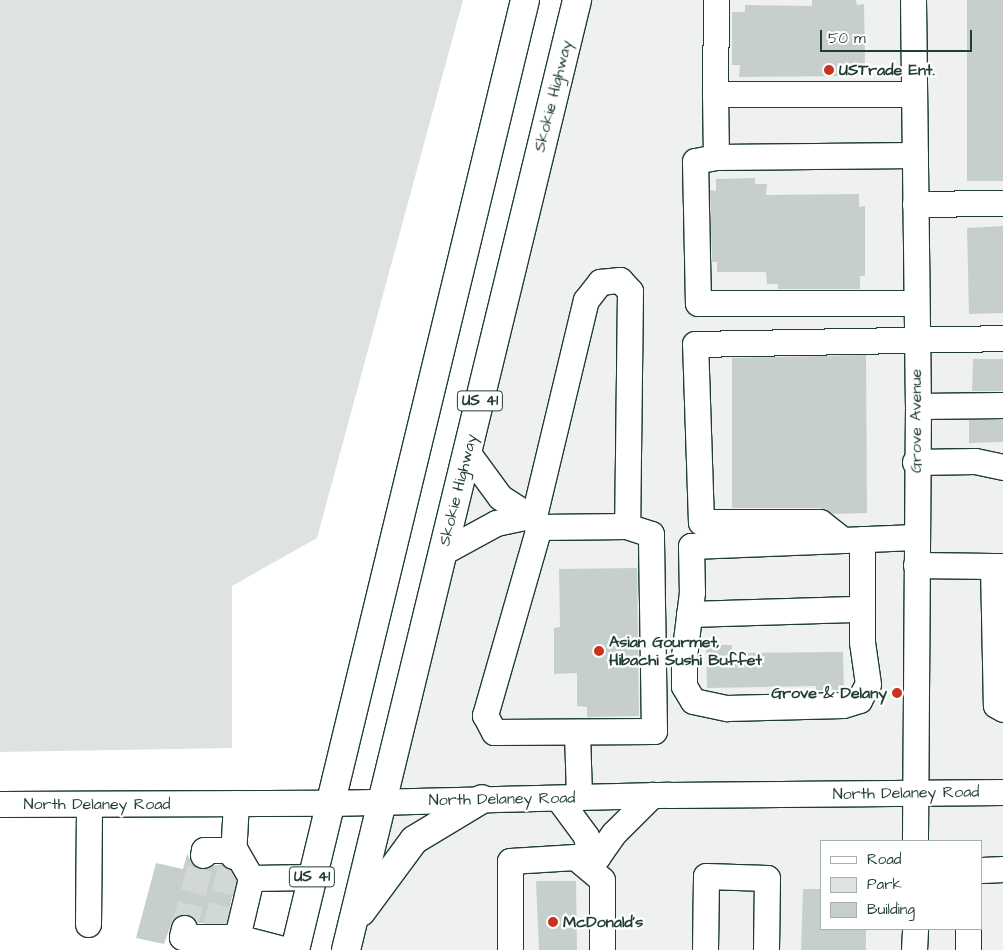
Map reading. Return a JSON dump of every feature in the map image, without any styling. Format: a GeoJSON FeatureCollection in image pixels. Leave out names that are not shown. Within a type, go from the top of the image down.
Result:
{"type":"FeatureCollection","features":[{"type":"Feature","properties":{"kind":"highway","name":"US 41"},"geometry":{"type":"LineString","coordinates":[[295,950],[525,0]]}},
{"type":"Feature","properties":{"kind":"highway","name":"Skokie Highway"},"geometry":{"type":"LineString","coordinates":[[346,950],[577,0]]}},
{"type":"Feature","properties":{"kind":"highway"},"geometry":{"type":"LineString","coordinates":[[352,923],[414,840],[482,800]]}},
{"type":"Feature","properties":{"kind":"street"},"geometry":{"type":"LineString","coordinates":[[716,0],[716,156]]}},
{"type":"Feature","properties":{"kind":"street","name":"Grove Avenue"},"geometry":{"type":"LineString","coordinates":[[913,0],[915,340],[918,406],[915,462],[915,840]]}},
{"type":"Feature","properties":{"kind":"street"},"geometry":{"type":"LineString","coordinates":[[715,94],[914,94]]}},
{"type":"Feature","properties":{"kind":"street"},"geometry":{"type":"LineString","coordinates":[[915,155],[716,156],[695,162],[698,303],[915,304]]}},
{"type":"Feature","properties":{"kind":"street"},"geometry":{"type":"LineString","coordinates":[[915,204],[1003,203]]}},
{"type":"Feature","properties":{"kind":"street"},"geometry":{"type":"LineString","coordinates":[[443,552],[496,523],[533,521],[627,526],[651,534],[654,731],[494,732],[485,715],[533,521],[586,300],[600,282],[620,280],[630,291],[627,526]]}},
{"type":"Feature","properties":{"kind":"street"},"geometry":{"type":"LineString","coordinates":[[852,540],[820,522],[701,522],[695,344],[1003,338]]}},
{"type":"Feature","properties":{"kind":"street"},"geometry":{"type":"LineString","coordinates":[[918,406],[1003,405]]}},
{"type":"Feature","properties":{"kind":"street"},"geometry":{"type":"LineString","coordinates":[[467,452],[500,497],[533,521]]}},
{"type":"Feature","properties":{"kind":"street"},"geometry":{"type":"LineString","coordinates":[[915,462],[975,461],[1003,467]]}},
{"type":"Feature","properties":{"kind":"street"},"geometry":{"type":"LineString","coordinates":[[852,540],[862,609],[862,642],[868,684],[859,700],[843,705],[726,708],[694,700],[684,686],[688,614],[692,592],[691,546],[916,537]]}},
{"type":"Feature","properties":{"kind":"street"},"geometry":{"type":"LineString","coordinates":[[916,565],[998,566],[996,705],[1003,709]]}},
{"type":"Feature","properties":{"kind":"street"},"geometry":{"type":"LineString","coordinates":[[688,614],[862,609]]}},
{"type":"Feature","properties":{"kind":"street"},"geometry":{"type":"LineString","coordinates":[[577,732],[568,797],[586,836],[588,846],[586,865]]}},
{"type":"Feature","properties":{"kind":"street","name":"North Delaney Road"},"geometry":{"type":"LineString","coordinates":[[0,804],[330,803],[652,795],[1003,792]]}},
{"type":"Feature","properties":{"kind":"street"},"geometry":{"type":"LineString","coordinates":[[586,865],[597,857],[614,833],[652,795]]}},
{"type":"Feature","properties":{"kind":"street"},"geometry":{"type":"LineString","coordinates":[[88,924],[89,804]]}},
{"type":"Feature","properties":{"kind":"street"},"geometry":{"type":"LineString","coordinates":[[236,804],[234,853],[251,878]]}},
{"type":"Feature","properties":{"kind":"street"},"geometry":{"type":"LineString","coordinates":[[203,855],[204,850],[234,853]]}},
{"type":"Feature","properties":{"kind":"street"},"geometry":{"type":"LineString","coordinates":[[510,950],[510,861],[575,857],[602,880],[602,950]]}},
{"type":"Feature","properties":{"kind":"street"},"geometry":{"type":"LineString","coordinates":[[983,870],[1003,869]]}},
{"type":"Feature","properties":{"kind":"street"},"geometry":{"type":"LineString","coordinates":[[705,950],[706,876],[767,878],[766,950]]}},
{"type":"Feature","properties":{"kind":"street"},"geometry":{"type":"LineString","coordinates":[[251,878],[312,877]]}},
{"type":"Feature","properties":{"kind":"street"},"geometry":{"type":"LineString","coordinates":[[221,934],[251,878]]}},
{"type":"Feature","properties":{"kind":"street"},"geometry":{"type":"LineString","coordinates":[[184,928],[182,937],[221,934],[287,950]]}},
{"type":"Feature","properties":{"kind":"street"},"geometry":{"type":"LineString","coordinates":[[914,930],[914,950]]}},
{"type":"Feature","properties":{"kind":"street"},"geometry":{"type":"LineString","coordinates":[[968,930],[968,950]]}},
{"type":"Feature","properties":{"kind":"shaded area"},"geometry":{"type":"Polygon","coordinates":[[[575,0],[1003,0],[1003,950],[346,950],[575,0]]]}},
{"type":"Feature","properties":{"kind":"green space"},"geometry":{"type":"Polygon","coordinates":[[[0,0],[463,0],[317,538],[232,586],[232,748],[0,752],[0,0]]]}},
{"type":"Feature","properties":{"kind":"building"},"geometry":{"type":"Polygon","coordinates":[[[812,0],[856,0],[857,5],[864,4],[865,66],[859,65],[859,76],[739,77],[740,65],[732,65],[732,12],[745,12],[745,5],[812,6],[812,0]]]}},
{"type":"Feature","properties":{"kind":"building"},"geometry":{"type":"Polygon","coordinates":[[[967,0],[1003,0],[1003,181],[967,181],[967,0]]]}},
{"type":"Feature","properties":{"kind":"building"},"geometry":{"type":"Polygon","coordinates":[[[755,178],[755,184],[767,184],[766,195],[859,194],[859,207],[865,206],[865,276],[860,276],[860,289],[778,289],[778,284],[767,284],[766,272],[717,272],[717,262],[712,262],[710,190],[716,191],[716,179],[755,178]]]}},
{"type":"Feature","properties":{"kind":"building"},"geometry":{"type":"Polygon","coordinates":[[[1003,226],[1003,313],[969,314],[967,228],[1003,226]]]}},
{"type":"Feature","properties":{"kind":"building"},"geometry":{"type":"Polygon","coordinates":[[[866,355],[867,513],[833,514],[820,508],[732,508],[732,358],[866,355]]]}},
{"type":"Feature","properties":{"kind":"building"},"geometry":{"type":"Polygon","coordinates":[[[973,359],[1003,359],[1003,391],[972,391],[973,359]]]}},
{"type":"Feature","properties":{"kind":"building"},"geometry":{"type":"Polygon","coordinates":[[[1003,419],[1003,442],[969,443],[969,420],[1003,419]]]}},
{"type":"Feature","properties":{"kind":"building","name":"Asian Gourmet, Hibachi Sushi Buffet"},"geometry":{"type":"Polygon","coordinates":[[[637,568],[639,716],[587,717],[587,707],[577,706],[577,673],[554,674],[554,628],[560,627],[559,569],[637,568]]]}},
{"type":"Feature","properties":{"kind":"building"},"geometry":{"type":"Polygon","coordinates":[[[706,645],[732,645],[732,653],[843,652],[844,690],[816,690],[816,686],[707,688],[706,645]]]}},
{"type":"Feature","properties":{"kind":"building"},"geometry":{"type":"Polygon","coordinates":[[[187,854],[193,865],[200,869],[222,864],[236,880],[226,923],[197,923],[188,914],[180,914],[173,919],[164,944],[136,938],[156,863],[183,869],[187,854]]]}},
{"type":"Feature","properties":{"kind":"building","name":"McDonald's"},"geometry":{"type":"Polygon","coordinates":[[[536,881],[576,881],[577,950],[539,950],[536,881]]]}},
{"type":"Feature","properties":{"kind":"building"},"geometry":{"type":"Polygon","coordinates":[[[803,889],[820,889],[820,930],[866,930],[866,950],[801,950],[803,889]]]}},
{"type":"Feature","properties":{"kind":"tunnel"},"geometry":{"type":"LineString","coordinates":[[184,928],[203,855]]}},
{"type":"Feature","properties":{"kind":"tunnel"},"geometry":{"type":"LineString","coordinates":[[215,929],[233,856]]}},
{"type":"Feature","properties":{"kind":"place","name":"USTrade Ent."},"geometry":{"type":"Point","coordinates":[829,70]}},
{"type":"Feature","properties":{"kind":"place","name":"Asian Gourmet, Hibachi Sushi Buffet"},"geometry":{"type":"Point","coordinates":[599,651]}},
{"type":"Feature","properties":{"kind":"place","name":"Grove & Delany"},"geometry":{"type":"Point","coordinates":[897,693]}},
{"type":"Feature","properties":{"kind":"place","name":"McDonald's"},"geometry":{"type":"Point","coordinates":[553,922]}}]}
